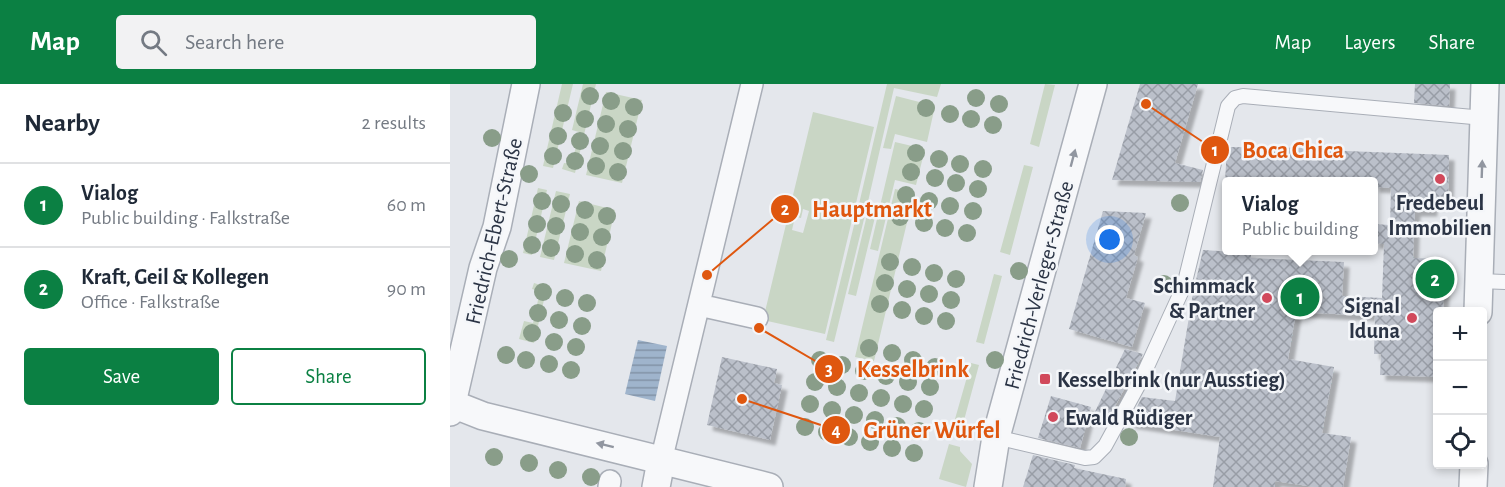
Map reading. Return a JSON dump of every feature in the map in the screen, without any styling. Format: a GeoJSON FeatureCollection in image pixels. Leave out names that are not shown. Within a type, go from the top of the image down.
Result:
{"type":"FeatureCollection","features":[{"type":"Feature","properties":{"kind":"street","name":"Friedrich-Ebert-Straße"},"geometry":{"type":"LineString","coordinates":[[451,406],[483,268],[497,227],[525,84]]}},
{"type":"Feature","properties":{"kind":"street"},"geometry":{"type":"LineString","coordinates":[[659,474],[752,84]]}},
{"type":"Feature","properties":{"kind":"street","name":"Friedrich-Verleger-Straße"},"geometry":{"type":"LineString","coordinates":[[988,487],[996,437],[1093,84]]}},
{"type":"Feature","properties":{"kind":"street"},"geometry":{"type":"LineString","coordinates":[[1480,307],[1492,282],[1484,118],[1485,84]]}},
{"type":"Feature","properties":{"kind":"street"},"geometry":{"type":"LineString","coordinates":[[699,305],[757,318]]}},
{"type":"Feature","properties":{"kind":"street"},"geometry":{"type":"LineString","coordinates":[[451,406],[483,416],[648,456],[659,474]]}},
{"type":"Feature","properties":{"kind":"street"},"geometry":{"type":"LineString","coordinates":[[1473,487],[1474,469]]}},
{"type":"Feature","properties":{"kind":"street"},"geometry":{"type":"LineString","coordinates":[[659,474],[760,486]]}},
{"type":"Feature","properties":{"kind":"lane"},"geometry":{"type":"LineString","coordinates":[[996,437],[1085,458],[1094,457],[1105,446],[1140,382],[1184,286],[1228,106],[1235,98],[1243,96],[1484,118]]}},
{"type":"Feature","properties":{"kind":"green space"},"geometry":{"type":"Polygon","coordinates":[[[562,84],[573,84],[553,168],[543,166],[562,84]]]}},
{"type":"Feature","properties":{"kind":"green space"},"geometry":{"type":"Polygon","coordinates":[[[583,84],[596,84],[575,173],[562,169],[564,163],[572,164],[579,132],[572,130],[583,84]]]}},
{"type":"Feature","properties":{"kind":"green space"},"geometry":{"type":"Polygon","coordinates":[[[887,84],[941,84],[937,97],[894,88],[867,206],[859,204],[887,84]]]}},
{"type":"Feature","properties":{"kind":"green space"},"geometry":{"type":"Polygon","coordinates":[[[1045,84],[1055,85],[1039,147],[1030,144],[1045,84]]]}},
{"type":"Feature","properties":{"kind":"green space"},"geometry":{"type":"Polygon","coordinates":[[[606,92],[642,100],[622,183],[586,175],[606,92]]]}},
{"type":"Feature","properties":{"kind":"green space"},"geometry":{"type":"Polygon","coordinates":[[[896,96],[935,106],[927,142],[895,134],[891,149],[883,148],[896,96]]]}},
{"type":"Feature","properties":{"kind":"green space"},"geometry":{"type":"Polygon","coordinates":[[[813,112],[874,127],[825,334],[763,320],[813,112]],[[803,209],[801,218],[795,217],[792,230],[803,233],[809,211],[803,209]]]}},
{"type":"Feature","properties":{"kind":"green space"},"geometry":{"type":"Polygon","coordinates":[[[895,142],[925,149],[916,185],[895,180],[878,251],[870,249],[895,142]]]}},
{"type":"Feature","properties":{"kind":"green space"},"geometry":{"type":"Polygon","coordinates":[[[1024,165],[1033,167],[1010,255],[1000,252],[1024,165]]]}},
{"type":"Feature","properties":{"kind":"green space"},"geometry":{"type":"Polygon","coordinates":[[[538,188],[547,190],[532,255],[523,253],[538,188]]]}},
{"type":"Feature","properties":{"kind":"green space"},"geometry":{"type":"Polygon","coordinates":[[[895,189],[914,193],[874,361],[855,357],[895,189]]]}},
{"type":"Feature","properties":{"kind":"green space"},"geometry":{"type":"Polygon","coordinates":[[[556,191],[570,194],[554,260],[540,257],[556,191]]]}},
{"type":"Feature","properties":{"kind":"green space"},"geometry":{"type":"Polygon","coordinates":[[[579,201],[615,210],[601,271],[564,263],[579,201]]]}},
{"type":"Feature","properties":{"kind":"green space"},"geometry":{"type":"Polygon","coordinates":[[[857,213],[865,215],[834,342],[826,340],[857,213]]]}},
{"type":"Feature","properties":{"kind":"green space"},"geometry":{"type":"Polygon","coordinates":[[[867,215],[875,217],[856,296],[848,294],[867,215]]]}},
{"type":"Feature","properties":{"kind":"green space"},"geometry":{"type":"Polygon","coordinates":[[[994,274],[1002,276],[984,344],[976,342],[994,274]]]}},
{"type":"Feature","properties":{"kind":"green space"},"geometry":{"type":"Polygon","coordinates":[[[534,283],[547,287],[534,343],[519,339],[524,321],[533,323],[540,291],[532,289],[534,283]]]}},
{"type":"Feature","properties":{"kind":"green space"},"geometry":{"type":"Polygon","coordinates":[[[971,363],[979,365],[960,435],[951,433],[971,363]]]}},
{"type":"Feature","properties":{"kind":"green space"},"geometry":{"type":"Polygon","coordinates":[[[949,444],[960,447],[960,451],[972,464],[966,487],[939,479],[949,444]]]}},
{"type":"Feature","properties":{"kind":"water"},"geometry":{"type":"Polygon","coordinates":[[[638,340],[667,346],[655,401],[625,394],[638,340]]]}},
{"type":"Feature","properties":{"kind":"building"},"geometry":{"type":"Polygon","coordinates":[[[1140,84],[1198,84],[1175,163],[1203,170],[1200,182],[1112,180],[1140,84]]]}},
{"type":"Feature","properties":{"kind":"building"},"geometry":{"type":"Polygon","coordinates":[[[1415,84],[1450,84],[1449,106],[1414,103],[1415,84]]]}},
{"type":"Feature","properties":{"kind":"building"},"geometry":{"type":"Polygon","coordinates":[[[1227,147],[1320,148],[1321,150],[1449,155],[1448,205],[1432,204],[1432,211],[1415,211],[1413,258],[1445,259],[1443,307],[1433,307],[1433,377],[1380,375],[1381,354],[1374,354],[1375,316],[1296,312],[1288,359],[1334,367],[1322,433],[1351,437],[1343,487],[1315,487],[1275,481],[1275,487],[1213,487],[1220,437],[1129,423],[1142,397],[1175,401],[1193,293],[1203,250],[1222,251],[1222,255],[1251,255],[1251,258],[1344,262],[1342,296],[1382,298],[1384,244],[1378,243],[1378,224],[1390,225],[1391,188],[1378,187],[1378,177],[1225,177],[1227,147]]]}},
{"type":"Feature","properties":{"kind":"building"},"geometry":{"type":"Polygon","coordinates":[[[1103,211],[1146,213],[1134,255],[1138,257],[1126,298],[1145,303],[1132,347],[1069,329],[1103,211]]]}},
{"type":"Feature","properties":{"kind":"building"},"geometry":{"type":"Polygon","coordinates":[[[1125,349],[1143,354],[1106,423],[1093,416],[1125,349]]]}},
{"type":"Feature","properties":{"kind":"building"},"geometry":{"type":"Polygon","coordinates":[[[722,357],[777,369],[774,383],[782,385],[770,440],[707,425],[722,357]]]}},
{"type":"Feature","properties":{"kind":"building"},"geometry":{"type":"Polygon","coordinates":[[[1051,396],[1091,407],[1080,448],[1038,438],[1051,396]]]}},
{"type":"Feature","properties":{"kind":"building"},"geometry":{"type":"Polygon","coordinates":[[[1033,455],[1075,465],[1074,468],[1126,479],[1125,487],[1023,487],[1033,455]]]}},
{"type":"Feature","properties":{"kind":"place","name":"Boca Chica"},"geometry":{"type":"Point","coordinates":[1146,104]}},
{"type":"Feature","properties":{"kind":"place","name":"Fredebeul Immobilien"},"geometry":{"type":"Point","coordinates":[1440,179]}},
{"type":"Feature","properties":{"kind":"place","name":"Hauptmarkt"},"geometry":{"type":"Point","coordinates":[707,275]}},
{"type":"Feature","properties":{"kind":"place","name":"Kraft, Geil & Kollegen"},"geometry":{"type":"Point","coordinates":[1435,279]}},
{"type":"Feature","properties":{"kind":"place","name":"Vialog"},"geometry":{"type":"Point","coordinates":[1300,297]}},
{"type":"Feature","properties":{"kind":"place","name":"Schimmack & Partner"},"geometry":{"type":"Point","coordinates":[1267,298]}},
{"type":"Feature","properties":{"kind":"place","name":"Signal Iduna"},"geometry":{"type":"Point","coordinates":[1412,318]}},
{"type":"Feature","properties":{"kind":"place","name":"Kesselbrink"},"geometry":{"type":"Point","coordinates":[759,328]}},
{"type":"Feature","properties":{"kind":"place","name":"Kesselbrink (nur Ausstieg)"},"geometry":{"type":"Point","coordinates":[1045,379]}},
{"type":"Feature","properties":{"kind":"place","name":"Grüner Würfel"},"geometry":{"type":"Point","coordinates":[742,399]}},
{"type":"Feature","properties":{"kind":"place","name":"Ewald Rüdiger"},"geometry":{"type":"Point","coordinates":[1053,417]}}]}
